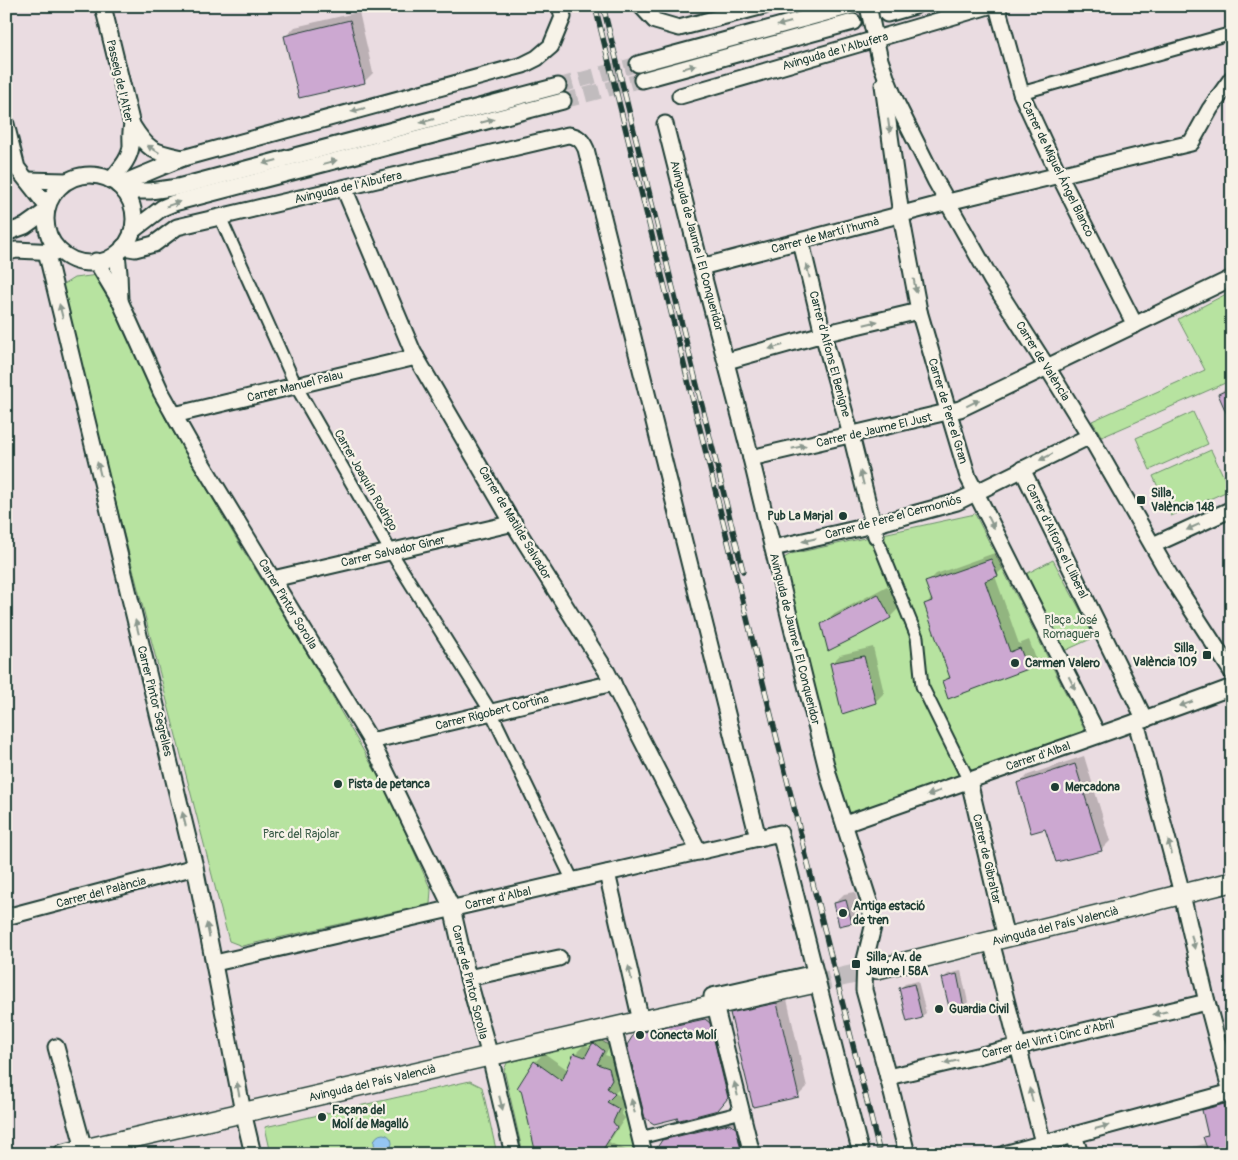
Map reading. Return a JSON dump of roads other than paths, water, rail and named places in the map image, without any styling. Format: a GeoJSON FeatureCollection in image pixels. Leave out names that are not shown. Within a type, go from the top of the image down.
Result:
{"type":"FeatureCollection","features":[{"type":"Feature","properties":{"kind":"street","name":"Passeig de l'Alter"},"geometry":{"type":"LineString","coordinates":[[103,6],[132,126],[130,134],[131,147],[118,185]]}},
{"type":"Feature","properties":{"kind":"street"},"geometry":{"type":"LineString","coordinates":[[118,185],[184,158],[523,65],[537,58],[552,46],[562,17],[560,6]]}},
{"type":"Feature","properties":{"kind":"street"},"geometry":{"type":"LineString","coordinates":[[641,6],[655,21],[679,28],[764,6]]}},
{"type":"Feature","properties":{"kind":"street","name":"Carrer de València"},"geometry":{"type":"LineString","coordinates":[[868,6],[880,60],[897,104],[926,162],[992,281],[1048,367],[1198,621],[1232,672]]}},
{"type":"Feature","properties":{"kind":"street","name":"Avinguda de l'Albufera"},"geometry":{"type":"LineString","coordinates":[[886,14],[915,6]]}},
{"type":"Feature","properties":{"kind":"street","name":"Avinguda de l'Albufera"},"geometry":{"type":"LineString","coordinates":[[680,96],[989,6]]}},
{"type":"Feature","properties":{"kind":"street","name":"Carrer de Miguel Ángel Blanco"},"geometry":{"type":"LineString","coordinates":[[997,6],[1021,94],[1059,175],[1135,325]]}},
{"type":"Feature","properties":{"kind":"street"},"geometry":{"type":"LineString","coordinates":[[638,64],[848,7]]}},
{"type":"Feature","properties":{"kind":"street","name":"Avinguda de l'Albufera"},"geometry":{"type":"LineString","coordinates":[[642,80],[853,22]]}},
{"type":"Feature","properties":{"kind":"street"},"geometry":{"type":"LineString","coordinates":[[1021,94],[1232,33]]}},
{"type":"Feature","properties":{"kind":"street","name":"Carrer de Pere el Gran"},"geometry":{"type":"LineString","coordinates":[[880,60],[901,215],[919,311],[968,477],[1098,735]]}},
{"type":"Feature","properties":{"kind":"street","name":"Carrer de Martí l'humà"},"geometry":{"type":"LineString","coordinates":[[701,267],[948,202],[1190,143],[1210,109],[1232,78]]}},
{"type":"Feature","properties":{"kind":"street"},"geometry":{"type":"LineString","coordinates":[[6,233],[25,226],[46,209],[58,188],[80,176],[97,175],[105,177],[118,185],[150,191],[178,187],[558,86]]}},
{"type":"Feature","properties":{"kind":"street"},"geometry":{"type":"LineString","coordinates":[[132,231],[162,208],[174,203],[563,101]]}},
{"type":"Feature","properties":{"kind":"street"},"geometry":{"type":"LineString","coordinates":[[6,124],[17,168],[46,209],[45,221],[53,252]]}},
{"type":"Feature","properties":{"kind":"street","name":"Avinguda de Jaume I El Conqueridor"},"geometry":{"type":"LineString","coordinates":[[665,124],[752,458],[829,777],[869,901],[873,927],[866,960],[864,990],[907,1154]]}},
{"type":"Feature","properties":{"kind":"street"},"geometry":{"type":"LineString","coordinates":[[132,126],[142,141],[154,151],[184,158]]}},
{"type":"Feature","properties":{"kind":"street","name":"Avinguda de l'Albufera"},"geometry":{"type":"LineString","coordinates":[[120,251],[154,244],[177,227],[568,135],[578,138],[583,142],[758,838]]}},
{"type":"Feature","properties":{"kind":"street"},"geometry":{"type":"LineString","coordinates":[[27,180],[66,182]]}},
{"type":"Feature","properties":{"kind":"street"},"geometry":{"type":"LineString","coordinates":[[6,253],[16,250],[53,252],[78,262],[96,262],[120,251],[132,231],[134,223],[132,204],[118,185]]}},
{"type":"Feature","properties":{"kind":"street","name":"Carrer de Matilde Salvador"},"geometry":{"type":"LineString","coordinates":[[344,188],[416,357],[514,523],[607,672],[699,852]]}},
{"type":"Feature","properties":{"kind":"street","name":"Carrer Joaquín Rodrigo"},"geometry":{"type":"LineString","coordinates":[[220,217],[296,386],[391,552],[491,712],[573,881]]}},
{"type":"Feature","properties":{"kind":"street","name":"Carrer d'Alfons El Benigne"},"geometry":{"type":"LineString","coordinates":[[801,242],[823,334],[875,530]]}},
{"type":"Feature","properties":{"kind":"street","name":"Carrer Pintor Sorolla"},"geometry":{"type":"LineString","coordinates":[[120,251],[120,301]]}},
{"type":"Feature","properties":{"kind":"street","name":"Carrer Pintor Segrelles"},"geometry":{"type":"LineString","coordinates":[[53,252],[195,867],[253,1154]]}},
{"type":"Feature","properties":{"kind":"street","name":"Carrer Pintor Sorolla"},"geometry":{"type":"LineString","coordinates":[[96,262],[120,301],[161,392],[174,415],[371,741],[452,908]]}},
{"type":"Feature","properties":{"kind":"street","name":"Carrer de Jaume El Just"},"geometry":{"type":"LineString","coordinates":[[752,458],[960,409],[1232,278]]}},
{"type":"Feature","properties":{"kind":"street"},"geometry":{"type":"LineString","coordinates":[[727,361],[823,334],[919,311]]}},
{"type":"Feature","properties":{"kind":"street","name":"Carrer Manuel Palau"},"geometry":{"type":"LineString","coordinates":[[174,415],[416,357]]}},
{"type":"Feature","properties":{"kind":"street","name":"Carrer de Pere el Cermoniós"},"geometry":{"type":"LineString","coordinates":[[773,548],[875,530],[957,502],[1090,436]]}},
{"type":"Feature","properties":{"kind":"street","name":"Carrer d'Alfons el Lliberal"},"geometry":{"type":"LineString","coordinates":[[1022,470],[1140,721],[1207,1002],[1231,1093]]}},
{"type":"Feature","properties":{"kind":"street"},"geometry":{"type":"LineString","coordinates":[[1153,545],[1232,509]]}},
{"type":"Feature","properties":{"kind":"street","name":"Carrer Salvador Giner"},"geometry":{"type":"LineString","coordinates":[[273,579],[514,523]]}},
{"type":"Feature","properties":{"kind":"street"},"geometry":{"type":"LineString","coordinates":[[875,530],[917,637],[922,686],[969,780]]}},
{"type":"Feature","properties":{"kind":"street","name":"Carrer Rigobert Cortina"},"geometry":{"type":"LineString","coordinates":[[371,741],[612,683]]}},
{"type":"Feature","properties":{"kind":"street","name":"Carrer d'Albal"},"geometry":{"type":"LineString","coordinates":[[845,824],[1232,687]]}},
{"type":"Feature","properties":{"kind":"street","name":"Carrer de Gibraltar"},"geometry":{"type":"LineString","coordinates":[[969,780],[1019,1046],[1044,1143]]}},
{"type":"Feature","properties":{"kind":"street","name":"Carrer d'Albal"},"geometry":{"type":"LineString","coordinates":[[215,963],[780,833],[813,978]]}},
{"type":"Feature","properties":{"kind":"street","name":"Carrer del Palància"},"geometry":{"type":"LineString","coordinates":[[6,916],[195,867]]}},
{"type":"Feature","properties":{"kind":"street"},"geometry":{"type":"LineString","coordinates":[[607,873],[641,1021]]}},
{"type":"Feature","properties":{"kind":"street","name":"Avinguda del País Valencià"},"geometry":{"type":"LineString","coordinates":[[877,969],[1232,882]]}},
{"type":"Feature","properties":{"kind":"street","name":"Carrer de Pintor Sorolla"},"geometry":{"type":"LineString","coordinates":[[452,908],[468,978],[490,1056],[514,1154]]}},
{"type":"Feature","properties":{"kind":"street"},"geometry":{"type":"LineString","coordinates":[[468,978],[559,958]]}},
{"type":"Feature","properties":{"kind":"street"},"geometry":{"type":"LineString","coordinates":[[813,978],[860,1154]]}},
{"type":"Feature","properties":{"kind":"street","name":"Avinguda del País Valencià"},"geometry":{"type":"LineString","coordinates":[[63,1154],[641,1021],[715,1006],[813,978]]}},
{"type":"Feature","properties":{"kind":"street","name":"Avinguda del País Valencià"},"geometry":{"type":"LineString","coordinates":[[681,1012],[690,1003],[701,999],[813,978]]}},
{"type":"Feature","properties":{"kind":"street","name":"Carrer del Vint i Cinc d'Abril"},"geometry":{"type":"LineString","coordinates":[[888,1077],[1207,1002]]}},
{"type":"Feature","properties":{"kind":"street"},"geometry":{"type":"LineString","coordinates":[[715,1006],[752,1154]]}},
{"type":"Feature","properties":{"kind":"street"},"geometry":{"type":"LineString","coordinates":[[613,1028],[644,1154]]}},
{"type":"Feature","properties":{"kind":"street"},"geometry":{"type":"LineString","coordinates":[[56,1047],[84,1149]]}},
{"type":"Feature","properties":{"kind":"street"},"geometry":{"type":"LineString","coordinates":[[1004,1154],[1231,1093]]}},
{"type":"Feature","properties":{"kind":"street"},"geometry":{"type":"LineString","coordinates":[[640,1138],[742,1112]]}},
{"type":"Feature","properties":{"kind":"street"},"geometry":{"type":"LineString","coordinates":[[1074,1135],[1080,1154]]}},
{"type":"Feature","properties":{"kind":"water"},"geometry":{"type":"Polygon","coordinates":[[[379,1134],[387,1134],[392,1139],[390,1150],[379,1152],[374,1147],[374,1139],[379,1134]]]}},
{"type":"Feature","properties":{"kind":"tunnel"},"geometry":{"type":"LineString","coordinates":[[853,22],[887,14]]}},
{"type":"Feature","properties":{"kind":"tunnel"},"geometry":{"type":"LineString","coordinates":[[558,86],[638,64]]}},
{"type":"Feature","properties":{"kind":"tunnel"},"geometry":{"type":"LineString","coordinates":[[563,101],[642,80]]}},
{"type":"Feature","properties":{"kind":"tunnel"},"geometry":{"type":"LineString","coordinates":[[811,984],[877,969]]}},
{"type":"Feature","properties":{"kind":"railway"},"geometry":{"type":"LineString","coordinates":[[595,6],[880,1154]]}},
{"type":"Feature","properties":{"kind":"railway"},"geometry":{"type":"LineString","coordinates":[[603,6],[743,571]]}},
{"type":"Feature","properties":{"kind":"place","name":"Silla, València 148"},"geometry":{"type":"Point","coordinates":[1141,500]}},
{"type":"Feature","properties":{"kind":"place","name":"Pub La Marjal"},"geometry":{"type":"Point","coordinates":[843,516]}},
{"type":"Feature","properties":{"kind":"place","name":"Silla, València 109"},"geometry":{"type":"Point","coordinates":[1207,655]}},
{"type":"Feature","properties":{"kind":"place","name":"Carmen Valero"},"geometry":{"type":"Point","coordinates":[1015,663]}},
{"type":"Feature","properties":{"kind":"place","name":"Pista de petanca"},"geometry":{"type":"Point","coordinates":[338,784]}},
{"type":"Feature","properties":{"kind":"place","name":"Mercadona"},"geometry":{"type":"Point","coordinates":[1055,787]}},
{"type":"Feature","properties":{"kind":"place","name":"Antiga estació de tren"},"geometry":{"type":"Point","coordinates":[843,913]}},
{"type":"Feature","properties":{"kind":"place","name":"Silla, Av. de Jaume I 58A"},"geometry":{"type":"Point","coordinates":[856,964]}},
{"type":"Feature","properties":{"kind":"place","name":"Guardia Civil"},"geometry":{"type":"Point","coordinates":[939,1009]}},
{"type":"Feature","properties":{"kind":"place","name":"Conecta Molí"},"geometry":{"type":"Point","coordinates":[640,1035]}},
{"type":"Feature","properties":{"kind":"place","name":"Façana del Molí de Magalló"},"geometry":{"type":"Point","coordinates":[322,1117]}},
{"type":"Feature","properties":{"kind":"park label","name":"Plaça José Romaguera"},"geometry":{"type":"Point","coordinates":[1071,627]}},
{"type":"Feature","properties":{"kind":"park label","name":"Parc del Rajolar"},"geometry":{"type":"Point","coordinates":[301,834]}}]}
